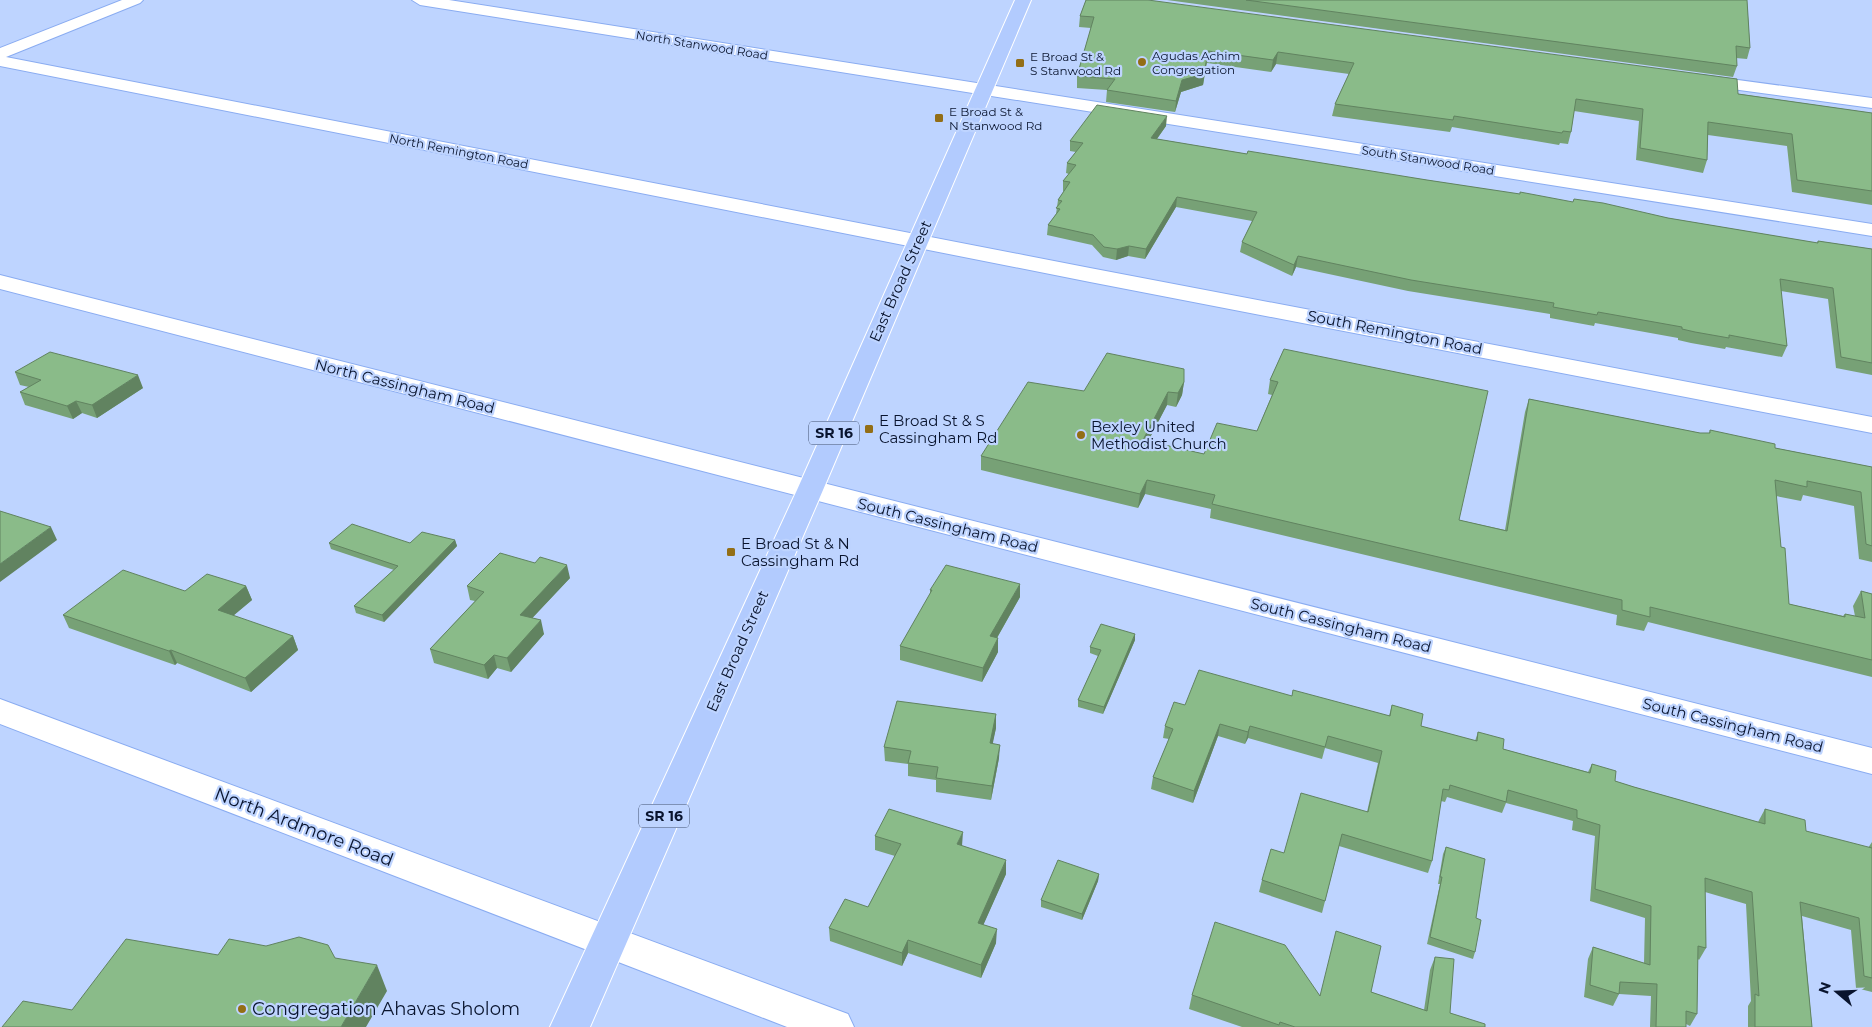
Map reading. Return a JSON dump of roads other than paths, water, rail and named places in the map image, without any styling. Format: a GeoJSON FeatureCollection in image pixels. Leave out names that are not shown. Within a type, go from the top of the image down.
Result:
{"type":"FeatureCollection","features":[{"type":"Feature","properties":{"kind":"main road","name":"East Broad Street"},"geometry":{"type":"LineString","coordinates":[[570,1027],[810,490],[1023,0]]}},
{"type":"Feature","properties":{"kind":"street"},"geometry":{"type":"LineString","coordinates":[[0,54],[135,0]]}},
{"type":"Feature","properties":{"kind":"street","name":"North Stanwood Road"},"geometry":{"type":"LineString","coordinates":[[420,0],[984,90]]}},
{"type":"Feature","properties":{"kind":"street","name":"North Remington Road"},"geometry":{"type":"LineString","coordinates":[[0,61],[918,240]]}},
{"type":"Feature","properties":{"kind":"street"},"geometry":{"type":"LineString","coordinates":[[1688,78],[1872,103]]}},
{"type":"Feature","properties":{"kind":"street","name":"South Stanwood Road"},"geometry":{"type":"LineString","coordinates":[[984,90],[1872,230]]}},
{"type":"Feature","properties":{"kind":"street","name":"South Remington Road"},"geometry":{"type":"LineString","coordinates":[[918,240],[1872,424]]}},
{"type":"Feature","properties":{"kind":"street","name":"North Cassingham Road"},"geometry":{"type":"LineString","coordinates":[[0,282],[810,490]]}},
{"type":"Feature","properties":{"kind":"street","name":"South Cassingham Road"},"geometry":{"type":"LineString","coordinates":[[810,490],[1872,761]]}},
{"type":"Feature","properties":{"kind":"street","name":"North Ardmore Road"},"geometry":{"type":"LineString","coordinates":[[0,711],[834,1027]]}},
{"type":"Feature","properties":{"kind":"place","name":"Agudas Achim Congregation"},"geometry":{"type":"Point","coordinates":[1142,62]}},
{"type":"Feature","properties":{"kind":"place","name":"E Broad St & S Stanwood Rd"},"geometry":{"type":"Point","coordinates":[1020,63]}},
{"type":"Feature","properties":{"kind":"place","name":"E Broad St & N Stanwood Rd"},"geometry":{"type":"Point","coordinates":[939,118]}},
{"type":"Feature","properties":{"kind":"place","name":"E Broad St & S Cassingham Rd"},"geometry":{"type":"Point","coordinates":[869,429]}},
{"type":"Feature","properties":{"kind":"place","name":"Bexley United Methodist Church"},"geometry":{"type":"Point","coordinates":[1081,435]}},
{"type":"Feature","properties":{"kind":"place","name":"E Broad St & N Cassingham Rd"},"geometry":{"type":"Point","coordinates":[731,552]}},
{"type":"Feature","properties":{"kind":"place","name":"Congregation Ahavas Sholom"},"geometry":{"type":"Point","coordinates":[242,1009]}}]}
